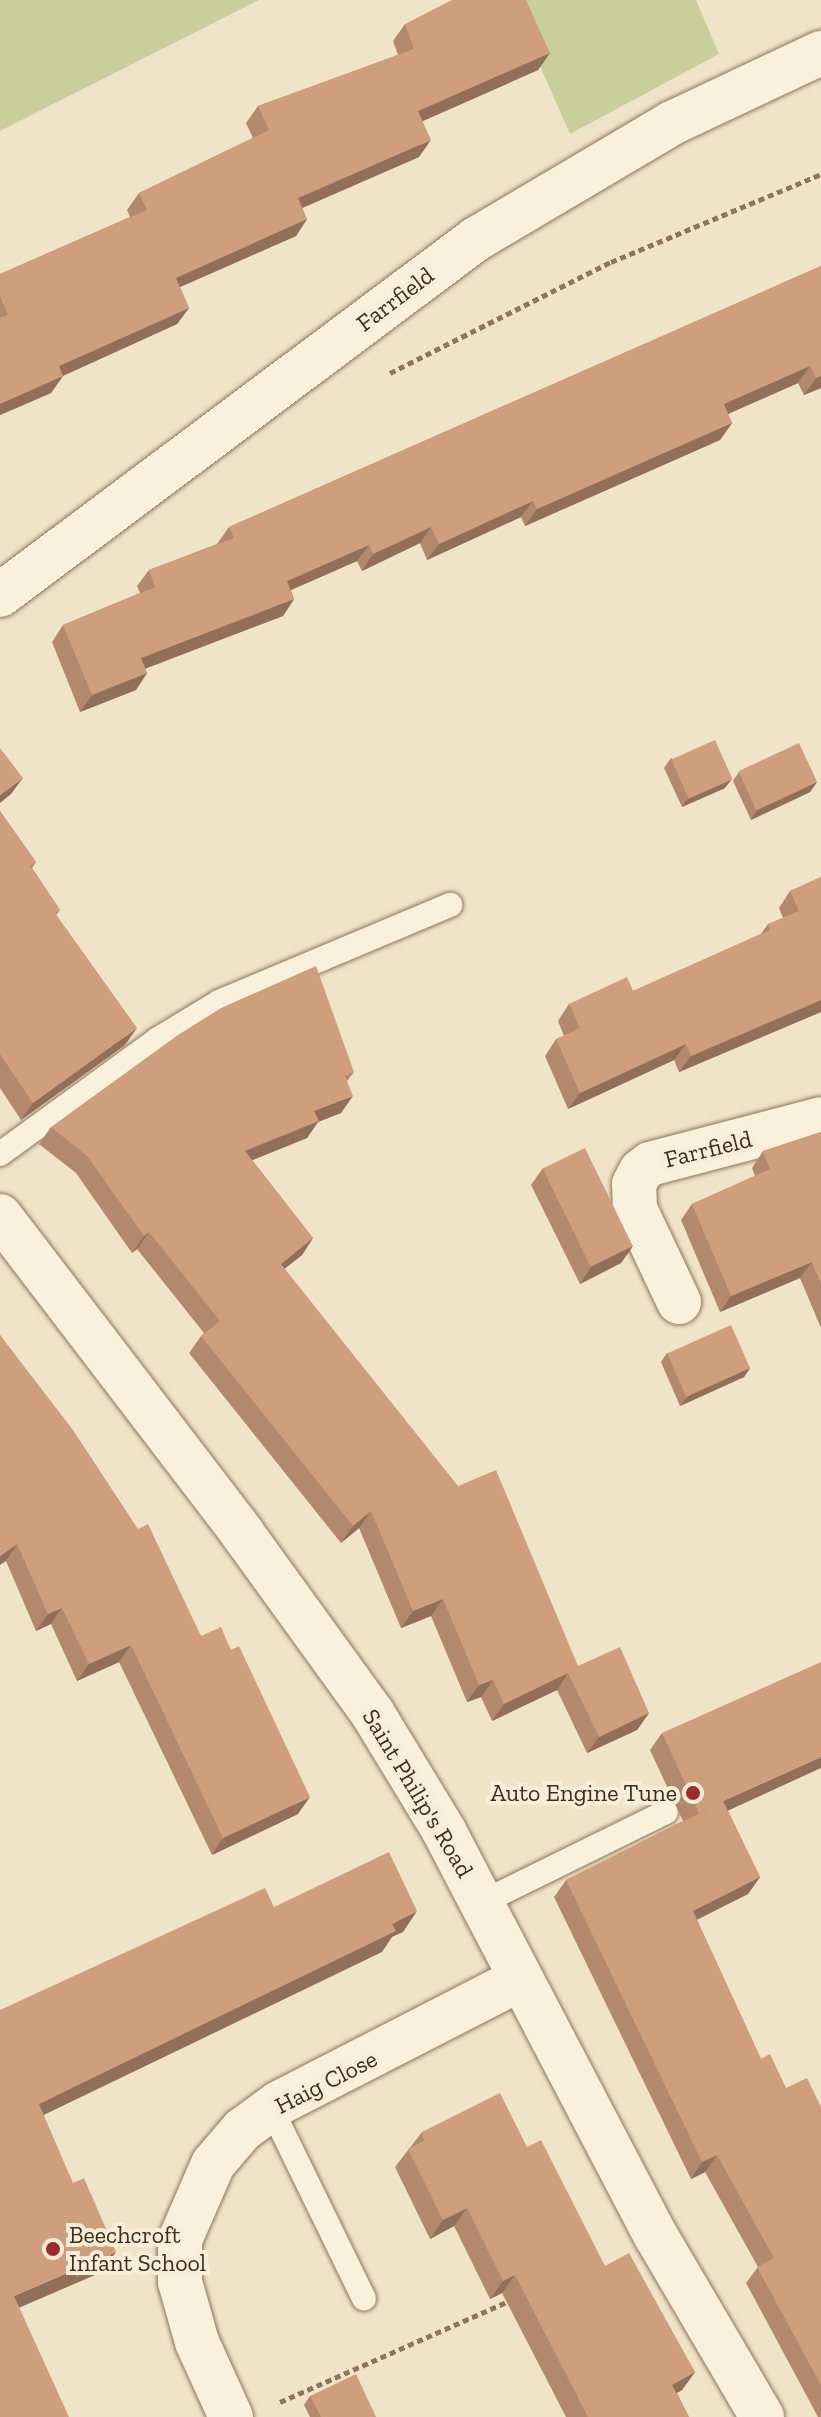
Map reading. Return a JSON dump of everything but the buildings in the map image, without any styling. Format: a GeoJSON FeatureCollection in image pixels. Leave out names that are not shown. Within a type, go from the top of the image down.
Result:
{"type":"FeatureCollection","features":[{"type":"Feature","properties":{"kind":"street","name":"Farrfield"},"geometry":{"type":"LineString","coordinates":[[0,595],[476,239],[672,123],[821,53]]}},
{"type":"Feature","properties":{"kind":"street","name":"Farrfield"},"geometry":{"type":"LineString","coordinates":[[679,1302],[635,1209],[634,1184],[641,1171],[650,1164],[821,1119]]}},
{"type":"Feature","properties":{"kind":"street","name":"Saint Philip's Road"},"geometry":{"type":"LineString","coordinates":[[0,1216],[242,1533],[373,1714],[481,1903],[656,2236],[762,2417]]}},
{"type":"Feature","properties":{"kind":"street","name":"Haig Close"},"geometry":{"type":"LineString","coordinates":[[251,2411],[197,2342],[180,2282],[180,2240],[213,2164],[242,2130],[271,2108],[520,1979]]}},
{"type":"Feature","properties":{"kind":"lane"},"geometry":{"type":"LineString","coordinates":[[0,1154],[158,1039],[219,1002],[450,905]]}},
{"type":"Feature","properties":{"kind":"lane"},"geometry":{"type":"LineString","coordinates":[[481,1903],[666,1812]]}},
{"type":"Feature","properties":{"kind":"lane"},"geometry":{"type":"LineString","coordinates":[[271,2108],[364,2299]]}},
{"type":"Feature","properties":{"kind":"path"},"geometry":{"type":"LineString","coordinates":[[385,375],[611,262],[821,174]]}},
{"type":"Feature","properties":{"kind":"path"},"geometry":{"type":"LineString","coordinates":[[251,2411],[528,2293]]}},
{"type":"Feature","properties":{"kind":"green space"},"geometry":{"type":"Polygon","coordinates":[[[0,0],[259,0],[0,131],[0,0]]]}},
{"type":"Feature","properties":{"kind":"green space"},"geometry":{"type":"Polygon","coordinates":[[[511,0],[696,0],[719,54],[570,134],[511,0]]]}},
{"type":"Feature","properties":{"kind":"place","name":"Auto Engine Tune"},"geometry":{"type":"Point","coordinates":[693,1793]}},
{"type":"Feature","properties":{"kind":"place","name":"Beechcroft Infant School"},"geometry":{"type":"Point","coordinates":[53,2249]}}]}
